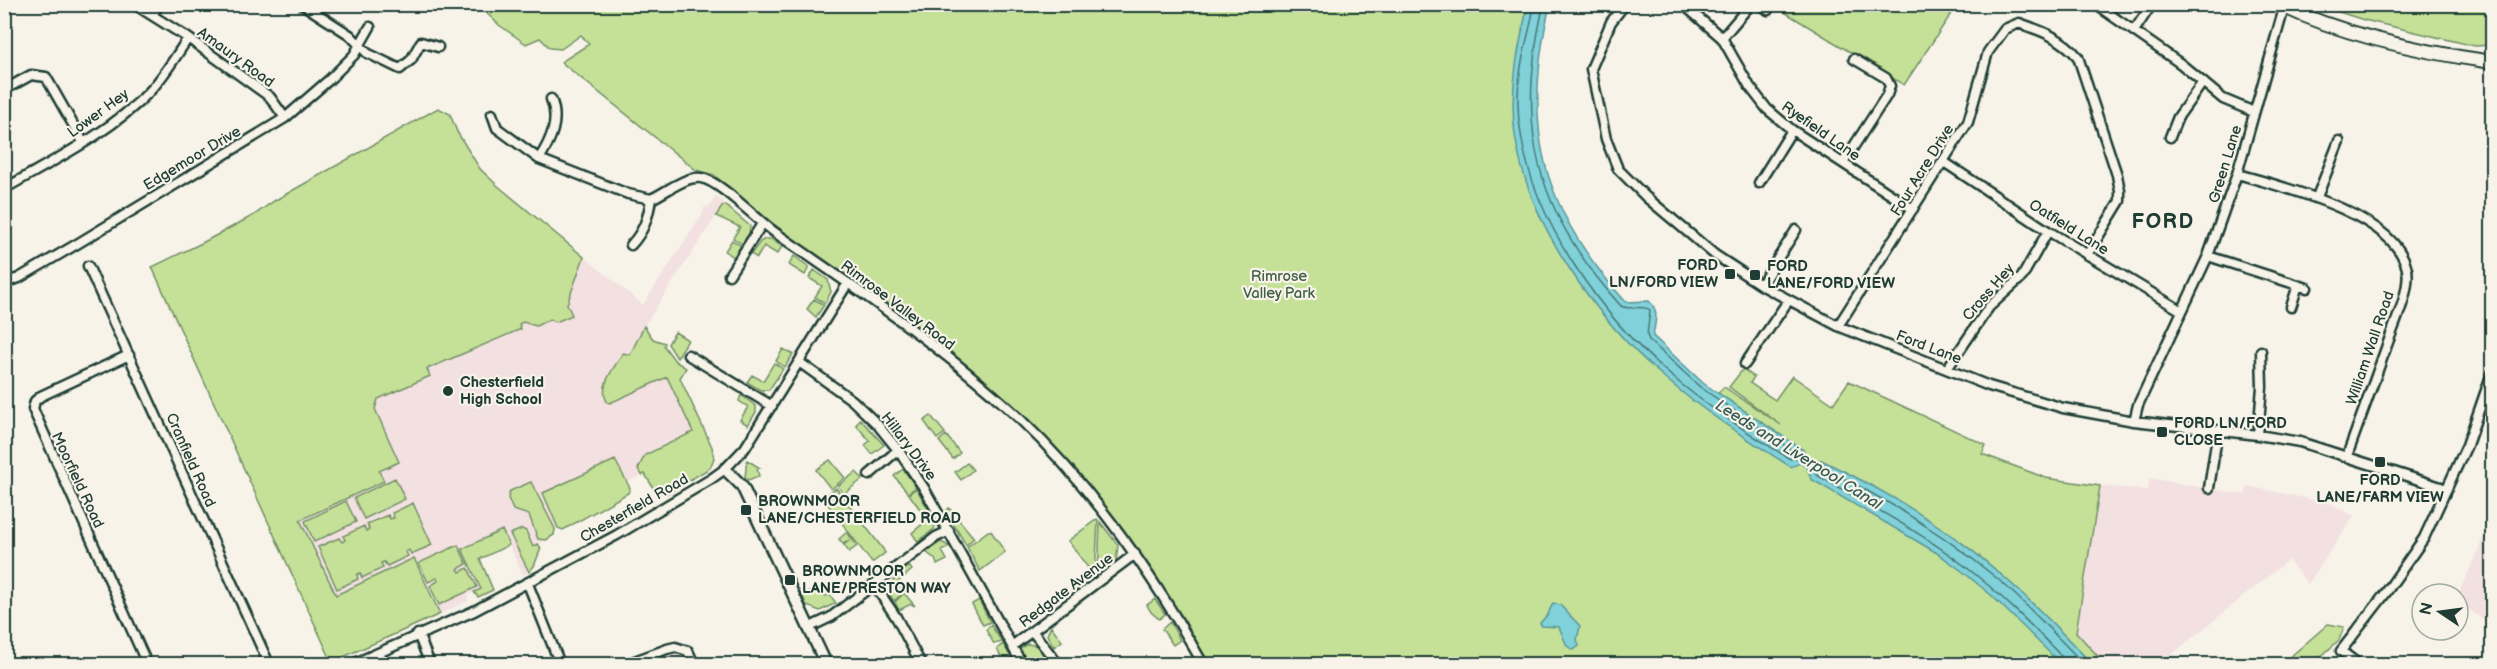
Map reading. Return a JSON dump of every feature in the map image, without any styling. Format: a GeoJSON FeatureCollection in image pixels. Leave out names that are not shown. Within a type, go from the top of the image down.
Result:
{"type":"FeatureCollection","features":[{"type":"Feature","properties":{"kind":"main road"},"geometry":{"type":"LineString","coordinates":[[2281,6],[2353,32],[2398,45],[2493,62]]}},
{"type":"Feature","properties":{"kind":"street","name":"Amaury Road"},"geometry":{"type":"LineString","coordinates":[[134,4],[188,38],[270,97],[285,118]]}},
{"type":"Feature","properties":{"kind":"street"},"geometry":{"type":"LineString","coordinates":[[152,15],[159,4]]}},
{"type":"Feature","properties":{"kind":"street"},"geometry":{"type":"LineString","coordinates":[[302,4],[350,35],[367,53],[400,69],[411,60],[421,42],[438,46]]}},
{"type":"Feature","properties":{"kind":"street"},"geometry":{"type":"LineString","coordinates":[[489,4],[496,4]]}},
{"type":"Feature","properties":{"kind":"street","name":"Ford Lane"},"geometry":{"type":"LineString","coordinates":[[1625,4],[1611,22],[1591,69],[1606,139],[1618,169],[1646,197],[1715,255],[1788,302],[1838,326],[1989,386],[2063,408],[2134,421],[2300,442],[2447,489]]}},
{"type":"Feature","properties":{"kind":"street","name":"Ryefield Lane"},"geometry":{"type":"LineString","coordinates":[[1683,4],[1722,38],[1750,87],[1767,109],[1792,130],[1913,209]]}},
{"type":"Feature","properties":{"kind":"street"},"geometry":{"type":"LineString","coordinates":[[1722,38],[1751,4]]}},
{"type":"Feature","properties":{"kind":"street"},"geometry":{"type":"LineString","coordinates":[[2095,4],[2181,64],[2223,99],[2254,112]]}},
{"type":"Feature","properties":{"kind":"street"},"geometry":{"type":"LineString","coordinates":[[2134,31],[2152,4]]}},
{"type":"Feature","properties":{"kind":"street","name":"Green Lane"},"geometry":{"type":"LineString","coordinates":[[2134,421],[2138,405],[2208,256],[2237,174],[2281,6]]}},
{"type":"Feature","properties":{"kind":"street","name":"Four Acre Drive"},"geometry":{"type":"LineString","coordinates":[[1838,326],[1968,122],[1988,52],[2005,29],[2019,23],[2047,32],[2068,45],[2078,57],[2088,83],[2120,191],[2120,201],[2088,255]]}},
{"type":"Feature","properties":{"kind":"street","name":"Edgemoor Drive"},"geometry":{"type":"LineString","coordinates":[[4,283],[19,278],[285,118],[354,55],[370,27]]}},
{"type":"Feature","properties":{"kind":"street","name":"Lower Hey"},"geometry":{"type":"LineString","coordinates":[[4,189],[84,142],[132,108],[151,90],[188,38]]}},
{"type":"Feature","properties":{"kind":"street"},"geometry":{"type":"LineString","coordinates":[[1843,163],[1887,95],[1890,86],[1886,78],[1854,59]]}},
{"type":"Feature","properties":{"kind":"street"},"geometry":{"type":"LineString","coordinates":[[4,90],[31,75],[46,77],[84,142]]}},
{"type":"Feature","properties":{"kind":"street"},"geometry":{"type":"LineString","coordinates":[[2170,137],[2178,117],[2203,82]]}},
{"type":"Feature","properties":{"kind":"street"},"geometry":{"type":"LineString","coordinates":[[539,159],[548,144],[555,124],[556,110],[551,99]]}},
{"type":"Feature","properties":{"kind":"street"},"geometry":{"type":"LineString","coordinates":[[492,114],[497,128],[539,159],[628,194],[651,199],[645,226],[632,245]]}},
{"type":"Feature","properties":{"kind":"street"},"geometry":{"type":"LineString","coordinates":[[1758,183],[1792,130]]}},
{"type":"Feature","properties":{"kind":"street"},"geometry":{"type":"LineString","coordinates":[[2317,197],[2339,141]]}},
{"type":"Feature","properties":{"kind":"street","name":"Oatfield Lane"},"geometry":{"type":"LineString","coordinates":[[1944,162],[2048,231],[2182,311]]}},
{"type":"Feature","properties":{"kind":"street","name":"William Wall Road"},"geometry":{"type":"LineString","coordinates":[[2237,174],[2317,197],[2380,231],[2396,245],[2407,270],[2403,300],[2347,456]]}},
{"type":"Feature","properties":{"kind":"street","name":"Rimrose Valley Road"},"geometry":{"type":"LineString","coordinates":[[651,199],[690,179],[702,178],[724,192],[762,224],[938,349],[1019,418],[1090,496],[1136,554],[1203,664]]}},
{"type":"Feature","properties":{"kind":"street"},"geometry":{"type":"LineString","coordinates":[[729,275],[762,224]]}},
{"type":"Feature","properties":{"kind":"street"},"geometry":{"type":"LineString","coordinates":[[1761,285],[1796,230]]}},
{"type":"Feature","properties":{"kind":"street","name":"Cross Hey"},"geometry":{"type":"LineString","coordinates":[[1947,369],[1989,307],[2022,277],[2048,231]]}},
{"type":"Feature","properties":{"kind":"street"},"geometry":{"type":"LineString","coordinates":[[2208,256],[2302,286],[2291,307]]}},
{"type":"Feature","properties":{"kind":"street","name":"Cranfield Road"},"geometry":{"type":"LineString","coordinates":[[88,266],[269,664]]}},
{"type":"Feature","properties":{"kind":"street","name":"Chesterfield Road"},"geometry":{"type":"LineString","coordinates":[[353,664],[474,611],[528,584],[654,513],[726,469],[745,448],[848,283]]}},
{"type":"Feature","properties":{"kind":"street"},"geometry":{"type":"LineString","coordinates":[[1745,364],[1788,302]]}},
{"type":"Feature","properties":{"kind":"street"},"geometry":{"type":"LineString","coordinates":[[2258,435],[2262,387],[2261,351]]}},
{"type":"Feature","properties":{"kind":"street","name":"Moorfield Road"},"geometry":{"type":"LineString","coordinates":[[129,355],[40,396],[35,401],[33,410],[147,664]]}},
{"type":"Feature","properties":{"kind":"street"},"geometry":{"type":"LineString","coordinates":[[688,355],[772,406]]}},
{"type":"Feature","properties":{"kind":"street","name":"Hillary Drive"},"geometry":{"type":"LineString","coordinates":[[799,362],[852,400],[877,424],[898,450],[949,531],[1022,664]]}},
{"type":"Feature","properties":{"kind":"street"},"geometry":{"type":"LineString","coordinates":[[2358,664],[2341,651],[2424,538],[2467,445],[2493,373]]}},
{"type":"Feature","properties":{"kind":"street"},"geometry":{"type":"LineString","coordinates":[[2209,488],[2218,430]]}},
{"type":"Feature","properties":{"kind":"street"},"geometry":{"type":"LineString","coordinates":[[869,475],[898,450]]}},
{"type":"Feature","properties":{"kind":"street"},"geometry":{"type":"LineString","coordinates":[[726,469],[742,486],[826,664]]}},
{"type":"Feature","properties":{"kind":"street"},"geometry":{"type":"LineString","coordinates":[[808,628],[831,617],[875,586],[936,537],[949,531]]}},
{"type":"Feature","properties":{"kind":"street","name":"Redgate Avenue"},"geometry":{"type":"LineString","coordinates":[[1012,646],[1136,554]]}},
{"type":"Feature","properties":{"kind":"street"},"geometry":{"type":"LineString","coordinates":[[528,584],[560,664]]}},
{"type":"Feature","properties":{"kind":"street"},"geometry":{"type":"LineString","coordinates":[[875,586],[896,617],[921,664]]}},
{"type":"Feature","properties":{"kind":"street"},"geometry":{"type":"LineString","coordinates":[[1033,632],[1058,664]]}},
{"type":"Feature","properties":{"kind":"street"},"geometry":{"type":"LineString","coordinates":[[418,634],[430,664]]}},
{"type":"Feature","properties":{"kind":"street"},"geometry":{"type":"LineString","coordinates":[[626,664],[675,647],[688,651],[694,664]]}},
{"type":"Feature","properties":{"kind":"shaded area","name":"Chesterfield High School"},"geometry":{"type":"Polygon","coordinates":[[[438,108],[450,114],[473,159],[498,186],[643,305],[702,215],[705,206],[709,208],[716,196],[728,207],[722,207],[644,326],[680,378],[711,443],[714,458],[710,468],[666,494],[655,491],[645,474],[627,482],[630,488],[628,493],[563,530],[557,528],[554,535],[542,540],[534,566],[523,575],[509,545],[480,559],[493,590],[478,597],[474,592],[468,595],[468,601],[332,662],[152,267],[254,215],[274,201],[438,108]]]}},
{"type":"Feature","properties":{"kind":"shaded area"},"geometry":{"type":"Polygon","coordinates":[[[2149,478],[2245,495],[2247,486],[2332,504],[2354,516],[2308,584],[2288,560],[2160,664],[2105,664],[2076,633],[2100,486],[2148,490],[2149,478]]]}},
{"type":"Feature","properties":{"kind":"shaded area"},"geometry":{"type":"Polygon","coordinates":[[[2492,519],[2492,627],[2470,610],[2470,582],[2464,582],[2492,519]]]}},
{"type":"Feature","properties":{"kind":"green space","name":"Rimrose Valley Park"},"geometry":{"type":"Polygon","coordinates":[[[478,5],[1539,5],[1524,89],[1559,232],[1701,393],[1887,508],[2076,664],[1207,664],[1165,591],[1135,547],[1087,487],[992,389],[949,352],[746,204],[714,175],[696,170],[561,62],[589,44],[581,35],[561,49],[550,48],[540,38],[526,44],[499,25],[478,5]]]}},
{"type":"Feature","properties":{"kind":"green space"},"geometry":{"type":"Polygon","coordinates":[[[1773,5],[1957,5],[1904,85],[1773,5]]]}},
{"type":"Feature","properties":{"kind":"green space"},"geometry":{"type":"Polygon","coordinates":[[[2317,5],[2492,5],[2492,45],[2475,46],[2364,20],[2317,5]]]}},
{"type":"Feature","properties":{"kind":"green space"},"geometry":{"type":"Polygon","coordinates":[[[438,108],[450,114],[457,132],[480,169],[584,257],[567,304],[572,315],[556,322],[550,319],[536,326],[523,322],[519,324],[521,329],[427,369],[430,376],[378,399],[375,409],[399,462],[379,471],[384,481],[300,520],[336,595],[414,558],[440,614],[332,662],[152,267],[254,215],[274,201],[438,108]]]}},
{"type":"Feature","properties":{"kind":"green space"},"geometry":{"type":"Polygon","coordinates":[[[725,205],[750,226],[749,234],[742,244],[733,238],[740,227],[716,216],[725,205]]]}},
{"type":"Feature","properties":{"kind":"green space"},"geometry":{"type":"Polygon","coordinates":[[[765,239],[771,239],[782,247],[777,254],[764,246],[757,258],[751,254],[765,239]]]}},
{"type":"Feature","properties":{"kind":"green space"},"geometry":{"type":"Polygon","coordinates":[[[732,240],[741,246],[734,257],[725,251],[732,240]]]}},
{"type":"Feature","properties":{"kind":"green space"},"geometry":{"type":"Polygon","coordinates":[[[794,256],[809,267],[805,275],[789,265],[794,256]]]}},
{"type":"Feature","properties":{"kind":"green space"},"geometry":{"type":"Polygon","coordinates":[[[814,270],[828,280],[831,292],[825,303],[815,297],[822,286],[809,278],[814,270]]]}},
{"type":"Feature","properties":{"kind":"green space"},"geometry":{"type":"Polygon","coordinates":[[[814,299],[824,305],[816,317],[807,309],[814,299]]]}},
{"type":"Feature","properties":{"kind":"green space"},"geometry":{"type":"Polygon","coordinates":[[[644,326],[653,339],[665,343],[664,346],[675,361],[686,368],[680,378],[712,447],[714,458],[710,468],[666,494],[655,491],[645,474],[642,475],[638,469],[645,455],[693,432],[667,377],[610,403],[607,402],[605,396],[606,383],[612,370],[623,353],[630,355],[644,326]]]}},
{"type":"Feature","properties":{"kind":"green space"},"geometry":{"type":"Polygon","coordinates":[[[675,332],[688,340],[677,358],[668,344],[675,332]]]}},
{"type":"Feature","properties":{"kind":"green space"},"geometry":{"type":"Polygon","coordinates":[[[783,349],[793,354],[785,367],[776,361],[783,349]]]}},
{"type":"Feature","properties":{"kind":"green space"},"geometry":{"type":"Polygon","coordinates":[[[774,363],[783,369],[769,390],[760,390],[747,382],[752,375],[763,381],[774,363]]]}},
{"type":"Feature","properties":{"kind":"green space"},"geometry":{"type":"Polygon","coordinates":[[[1743,369],[1754,377],[1750,383],[1775,400],[1792,376],[1833,404],[1849,381],[1986,445],[1982,454],[2046,478],[2100,486],[2076,632],[2105,664],[2092,664],[2018,590],[1952,536],[1879,491],[1821,460],[1810,458],[1803,450],[1718,393],[1724,387],[1781,425],[1729,387],[1743,369]]]}},
{"type":"Feature","properties":{"kind":"green space"},"geometry":{"type":"Polygon","coordinates":[[[741,395],[756,406],[756,412],[748,425],[740,420],[748,407],[739,401],[741,395]]]}},
{"type":"Feature","properties":{"kind":"green space"},"geometry":{"type":"Polygon","coordinates":[[[931,416],[945,433],[937,439],[924,421],[931,416]]]}},
{"type":"Feature","properties":{"kind":"green space"},"geometry":{"type":"Polygon","coordinates":[[[860,419],[884,445],[872,454],[865,445],[870,441],[856,425],[860,419]]]}},
{"type":"Feature","properties":{"kind":"green space"},"geometry":{"type":"Polygon","coordinates":[[[946,435],[960,453],[953,459],[939,441],[946,435]]]}},
{"type":"Feature","properties":{"kind":"green space"},"geometry":{"type":"Polygon","coordinates":[[[615,460],[630,488],[628,493],[563,530],[558,528],[543,493],[615,460]]]}},
{"type":"Feature","properties":{"kind":"green space"},"geometry":{"type":"Polygon","coordinates":[[[747,460],[760,468],[757,469],[759,476],[748,480],[745,477],[747,460]]]}},
{"type":"Feature","properties":{"kind":"green space"},"geometry":{"type":"Polygon","coordinates":[[[830,460],[845,478],[831,489],[816,470],[830,460]]]}},
{"type":"Feature","properties":{"kind":"green space"},"geometry":{"type":"Polygon","coordinates":[[[967,463],[973,470],[961,480],[955,472],[967,463]]]}},
{"type":"Feature","properties":{"kind":"green space"},"geometry":{"type":"Polygon","coordinates":[[[903,469],[916,487],[908,493],[894,476],[903,469]]]}},
{"type":"Feature","properties":{"kind":"green space"},"geometry":{"type":"Polygon","coordinates":[[[856,472],[863,479],[846,492],[845,497],[838,486],[856,472]]]}},
{"type":"Feature","properties":{"kind":"green space"},"geometry":{"type":"Polygon","coordinates":[[[395,478],[405,499],[364,519],[354,498],[395,478]]]}},
{"type":"Feature","properties":{"kind":"green space"},"geometry":{"type":"Polygon","coordinates":[[[531,482],[555,529],[554,535],[546,540],[538,539],[529,515],[513,510],[508,498],[510,491],[531,482]]]}},
{"type":"Feature","properties":{"kind":"green space"},"geometry":{"type":"Polygon","coordinates":[[[836,488],[885,553],[872,563],[823,498],[836,488]]]}},
{"type":"Feature","properties":{"kind":"green space"},"geometry":{"type":"Polygon","coordinates":[[[916,488],[928,509],[922,512],[909,494],[916,488]]]}},
{"type":"Feature","properties":{"kind":"green space"},"geometry":{"type":"Polygon","coordinates":[[[346,501],[356,522],[314,542],[305,521],[346,501]]]}},
{"type":"Feature","properties":{"kind":"green space"},"geometry":{"type":"Polygon","coordinates":[[[413,503],[432,545],[411,554],[409,550],[406,552],[408,556],[387,566],[384,562],[381,563],[383,568],[362,578],[360,573],[357,575],[358,579],[337,589],[318,547],[339,538],[342,542],[345,540],[343,536],[364,526],[366,531],[369,529],[367,524],[388,515],[390,519],[394,518],[392,513],[413,503]]]}},
{"type":"Feature","properties":{"kind":"green space"},"geometry":{"type":"Polygon","coordinates":[[[949,508],[974,538],[966,545],[946,512],[949,508]]]}},
{"type":"Feature","properties":{"kind":"green space"},"geometry":{"type":"Polygon","coordinates":[[[932,516],[936,524],[934,529],[918,542],[912,533],[932,516]]]}},
{"type":"Feature","properties":{"kind":"green space"},"geometry":{"type":"Polygon","coordinates":[[[1098,520],[1095,577],[1068,541],[1098,520]]]}},
{"type":"Feature","properties":{"kind":"green space"},"geometry":{"type":"Polygon","coordinates":[[[1100,522],[1118,545],[1116,562],[1098,576],[1100,522]]]}},
{"type":"Feature","properties":{"kind":"green space"},"geometry":{"type":"Polygon","coordinates":[[[522,529],[526,531],[533,547],[538,544],[541,548],[529,572],[510,534],[522,529]]]}},
{"type":"Feature","properties":{"kind":"green space"},"geometry":{"type":"Polygon","coordinates":[[[502,530],[509,545],[480,559],[493,590],[478,597],[474,592],[481,589],[462,549],[502,530]]]}},
{"type":"Feature","properties":{"kind":"green space"},"geometry":{"type":"Polygon","coordinates":[[[991,531],[1005,552],[980,571],[967,547],[991,531]]]}},
{"type":"Feature","properties":{"kind":"green space"},"geometry":{"type":"Polygon","coordinates":[[[847,532],[857,546],[849,552],[844,545],[850,540],[843,544],[839,539],[847,532]]]}},
{"type":"Feature","properties":{"kind":"green space"},"geometry":{"type":"Polygon","coordinates":[[[941,542],[949,546],[942,551],[947,560],[937,565],[935,559],[926,552],[941,542]]]}},
{"type":"Feature","properties":{"kind":"green space"},"geometry":{"type":"Polygon","coordinates":[[[458,545],[467,564],[458,569],[460,572],[468,568],[477,587],[439,605],[430,586],[438,581],[437,578],[428,582],[419,563],[458,545]]]}},
{"type":"Feature","properties":{"kind":"green space"},"geometry":{"type":"Polygon","coordinates":[[[909,566],[912,570],[897,583],[904,592],[894,601],[888,592],[888,586],[909,566]]]}},
{"type":"Feature","properties":{"kind":"green space"},"geometry":{"type":"Polygon","coordinates":[[[815,589],[817,592],[821,590],[825,596],[830,595],[836,603],[820,611],[807,606],[802,595],[815,589]]]}},
{"type":"Feature","properties":{"kind":"green space"},"geometry":{"type":"Polygon","coordinates":[[[904,593],[915,606],[911,604],[899,610],[895,602],[904,593]]]}},
{"type":"Feature","properties":{"kind":"green space"},"geometry":{"type":"Polygon","coordinates":[[[1155,599],[1165,614],[1159,619],[1147,605],[1155,599]]]}},
{"type":"Feature","properties":{"kind":"green space"},"geometry":{"type":"Polygon","coordinates":[[[979,600],[990,622],[983,625],[972,604],[979,600]]]}},
{"type":"Feature","properties":{"kind":"green space"},"geometry":{"type":"Polygon","coordinates":[[[1170,622],[1180,640],[1173,645],[1162,629],[1170,622]]]}},
{"type":"Feature","properties":{"kind":"green space"},"geometry":{"type":"Polygon","coordinates":[[[2328,624],[2344,627],[2339,640],[2313,664],[2282,664],[2328,624]]]}},
{"type":"Feature","properties":{"kind":"green space"},"geometry":{"type":"Polygon","coordinates":[[[991,625],[1002,642],[994,644],[986,630],[991,625]]]}},
{"type":"Feature","properties":{"kind":"green space"},"geometry":{"type":"Polygon","coordinates":[[[1051,626],[1062,641],[1054,647],[1047,635],[1051,626]]]}},
{"type":"Feature","properties":{"kind":"green space"},"geometry":{"type":"Polygon","coordinates":[[[1003,644],[1015,664],[1004,663],[997,649],[1003,644]]]}},
{"type":"Feature","properties":{"kind":"green space"},"geometry":{"type":"Polygon","coordinates":[[[1028,644],[1038,646],[1053,664],[1026,664],[1019,651],[1028,644]]]}},
{"type":"Feature","properties":{"kind":"water","name":"Leeds and Liverpool Canal"},"geometry":{"type":"Polygon","coordinates":[[[1528,5],[1550,5],[1541,49],[1538,90],[1539,128],[1545,164],[1557,199],[1574,234],[1597,268],[1626,302],[1649,301],[1655,309],[1653,336],[1703,383],[1803,450],[1807,457],[1821,460],[1894,498],[1962,543],[2016,588],[2092,664],[2061,664],[1991,595],[1962,571],[1937,553],[1811,479],[1807,467],[1800,463],[1791,467],[1726,425],[1665,378],[1615,329],[1591,300],[1550,236],[1534,202],[1522,168],[1515,135],[1513,102],[1518,53],[1528,5]]]}},
{"type":"Feature","properties":{"kind":"water"},"geometry":{"type":"Polygon","coordinates":[[[1553,603],[1560,605],[1580,626],[1577,640],[1579,646],[1573,650],[1567,646],[1559,627],[1542,626],[1540,623],[1548,614],[1553,603]]]}},
{"type":"Feature","properties":{"kind":"place","name":"FORD LN/FORD VIEW"},"geometry":{"type":"Point","coordinates":[1730,274]}},
{"type":"Feature","properties":{"kind":"place","name":"FORD LANE/FORD VIEW"},"geometry":{"type":"Point","coordinates":[1755,275]}},
{"type":"Feature","properties":{"kind":"place","name":"Chesterfield High School"},"geometry":{"type":"Point","coordinates":[448,391]}},
{"type":"Feature","properties":{"kind":"place","name":"FORD LN/FORD CLOSE"},"geometry":{"type":"Point","coordinates":[2162,432]}},
{"type":"Feature","properties":{"kind":"place","name":"FORD LANE/FARM VIEW"},"geometry":{"type":"Point","coordinates":[2380,462]}},
{"type":"Feature","properties":{"kind":"place","name":"BROWNMOOR LANE/CHESTERFIELD ROAD"},"geometry":{"type":"Point","coordinates":[746,510]}},
{"type":"Feature","properties":{"kind":"place","name":"BROWNMOOR LANE/PRESTON WAY"},"geometry":{"type":"Point","coordinates":[790,580]}},
{"type":"Feature","properties":{"kind":"district","name":"FORD"},"geometry":{"type":"Point","coordinates":[2163,221]}}]}
